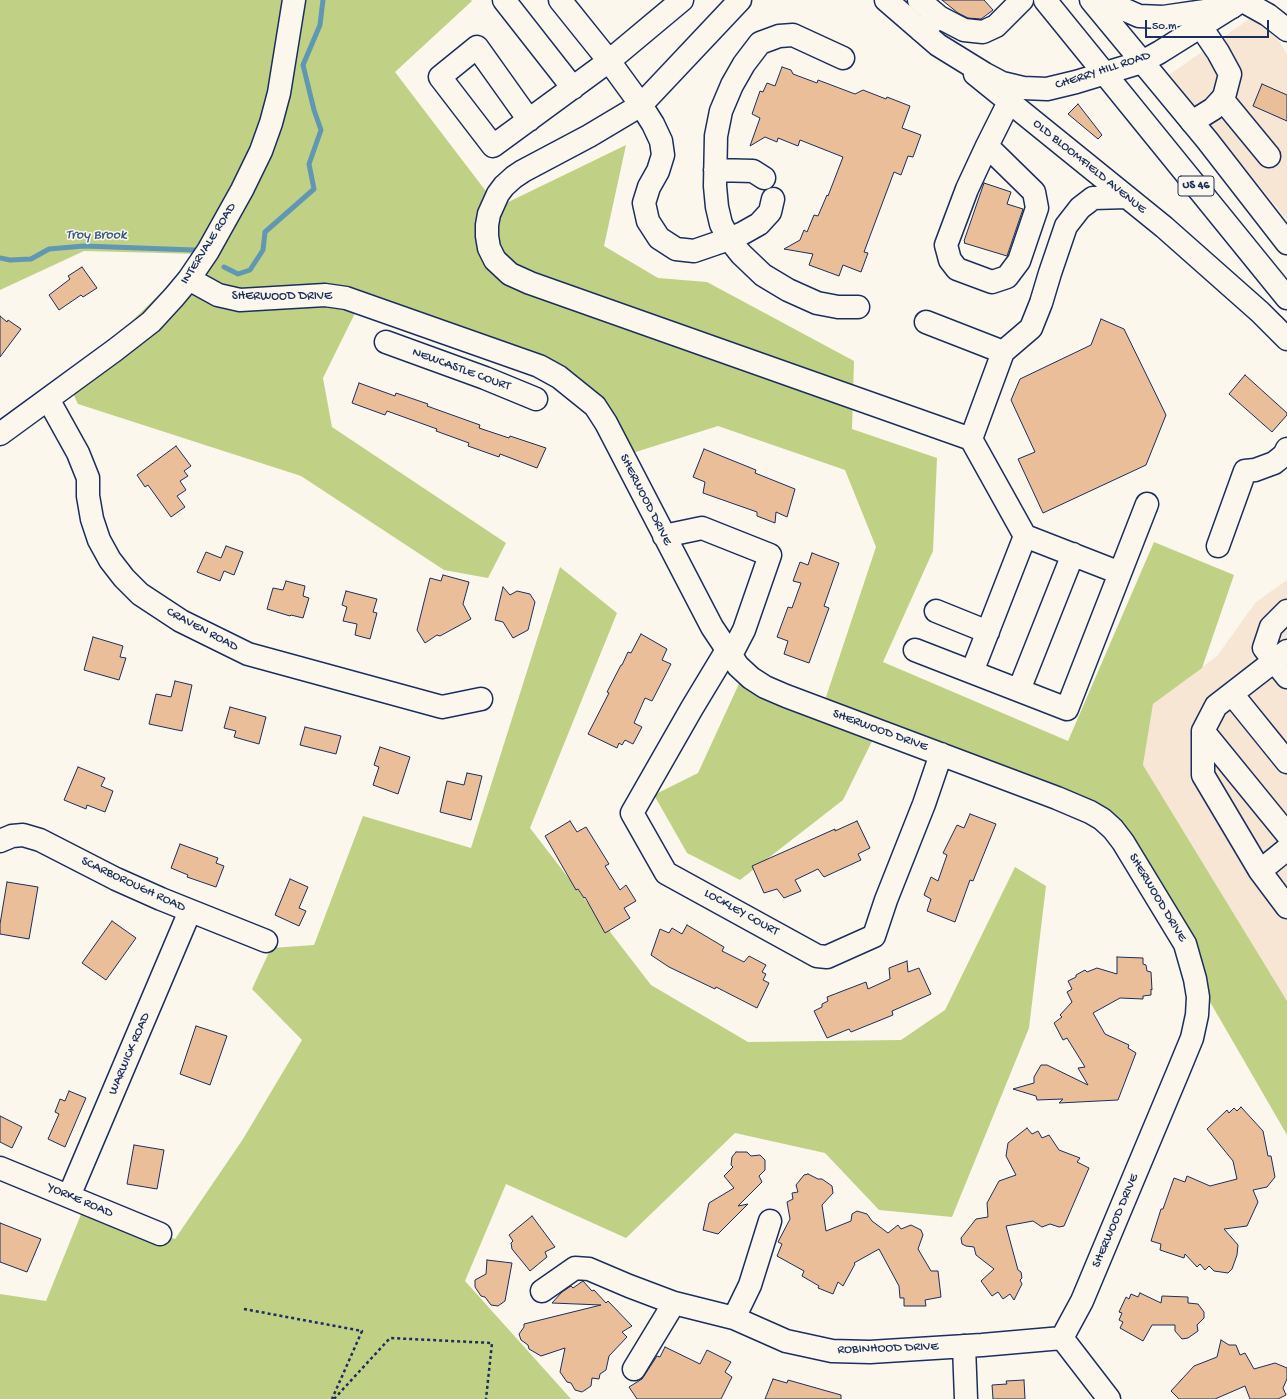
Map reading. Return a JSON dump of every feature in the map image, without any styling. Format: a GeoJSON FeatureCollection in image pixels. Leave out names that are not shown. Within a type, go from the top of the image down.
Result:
{"type":"FeatureCollection","features":[{"type":"Feature","properties":{"kind":"main road","name":"INTERVALE ROAD"},"geometry":{"type":"LineString","coordinates":[[2,429],[48,399],[151,322],[189,279],[208,251],[242,190],[261,151],[271,124],[279,93],[294,0]]}},
{"type":"Feature","properties":{"kind":"main road"},"geometry":{"type":"LineString","coordinates":[[504,0],[573,88]]}},
{"type":"Feature","properties":{"kind":"main road"},"geometry":{"type":"LineString","coordinates":[[560,0],[641,105],[653,124],[661,141],[663,155],[658,172],[649,187],[644,202],[648,221],[659,238],[676,249],[694,251],[743,233],[759,224],[770,212],[774,199]]}},
{"type":"Feature","properties":{"kind":"main road"},"geometry":{"type":"LineString","coordinates":[[529,120],[609,62],[682,0]]}},
{"type":"Feature","properties":{"kind":"main road"},"geometry":{"type":"LineString","coordinates":[[740,0],[641,105],[590,136],[523,171],[504,186],[498,194],[492,207],[487,225],[489,248],[495,260],[510,274],[530,283],[971,439],[1025,536],[1120,573]]}},
{"type":"Feature","properties":{"kind":"main road","name":"OLD BLOOMFIELD AVENUE"},"geometry":{"type":"LineString","coordinates":[[886,0],[938,45],[1164,227],[1260,312],[1287,339]]}},
{"type":"Feature","properties":{"kind":"main road"},"geometry":{"type":"LineString","coordinates":[[919,0],[939,17],[964,30],[983,32],[996,26],[1022,0]]}},
{"type":"Feature","properties":{"kind":"main road","name":"US 46"},"geometry":{"type":"LineString","coordinates":[[1045,0],[1287,298]]}},
{"type":"Feature","properties":{"kind":"main road","name":"US 46"},"geometry":{"type":"LineString","coordinates":[[1091,0],[1192,122],[1287,243]]}},
{"type":"Feature","properties":{"kind":"main road"},"geometry":{"type":"LineString","coordinates":[[1108,0],[1139,16],[1163,17],[1238,2],[1268,14],[1287,30]]}},
{"type":"Feature","properties":{"kind":"main road","name":"CHERRY HILL ROAD"},"geometry":{"type":"LineString","coordinates":[[938,45],[1002,83],[1023,88],[1047,89],[1142,62],[1238,2]]}},
{"type":"Feature","properties":{"kind":"main road"},"geometry":{"type":"LineString","coordinates":[[922,30],[939,17]]}},
{"type":"Feature","properties":{"kind":"main road"},"geometry":{"type":"LineString","coordinates":[[1192,122],[1213,109],[1224,97],[1230,74],[1218,52],[1200,27]]}},
{"type":"Feature","properties":{"kind":"main road"},"geometry":{"type":"LineString","coordinates":[[843,58],[793,35],[779,36],[760,43],[744,64],[732,85],[721,111],[716,136],[715,170],[717,207],[721,224],[730,238],[741,254],[763,275],[788,290],[817,303],[838,307],[858,307]]}},
{"type":"Feature","properties":{"kind":"main road"},"geometry":{"type":"LineString","coordinates":[[1222,99],[1269,156]]}},
{"type":"Feature","properties":{"kind":"main road"},"geometry":{"type":"LineString","coordinates":[[987,146],[1034,192],[1037,208],[1020,261],[1007,277],[992,282],[957,269],[950,260],[946,246],[967,189],[987,146],[1009,102]]}},
{"type":"Feature","properties":{"kind":"main road"},"geometry":{"type":"LineString","coordinates":[[715,170],[753,170],[764,178]]}},
{"type":"Feature","properties":{"kind":"main road"},"geometry":{"type":"LineString","coordinates":[[971,439],[1003,352],[1031,328],[1042,303],[1050,273],[1066,226],[1080,208],[1093,198],[1127,197]]}},
{"type":"Feature","properties":{"kind":"main road","name":"SHERWOOD DRIVE"},"geometry":{"type":"LineString","coordinates":[[189,279],[218,295],[240,300],[325,295],[346,298],[539,366],[559,377],[595,406],[606,423],[712,627],[729,652],[751,678],[765,687],[786,696],[1090,812],[1108,824],[1123,842],[1185,944],[1191,962],[1198,997],[1197,1015],[1192,1038],[1082,1301],[1062,1338]]}},
{"type":"Feature","properties":{"kind":"main road"},"geometry":{"type":"LineString","coordinates":[[926,322],[1003,352]]}},
{"type":"Feature","properties":{"kind":"main road","name":"NEWCASTLE COURT"},"geometry":{"type":"LineString","coordinates":[[386,342],[485,378],[536,399]]}},
{"type":"Feature","properties":{"kind":"main road"},"geometry":{"type":"LineString","coordinates":[[485,378],[494,350]]}},
{"type":"Feature","properties":{"kind":"main road","name":"CRAVEN ROAD"},"geometry":{"type":"LineString","coordinates":[[48,399],[78,453],[88,478],[88,496],[92,519],[99,540],[110,560],[124,578],[140,594],[181,621],[248,654],[442,706],[481,699]]}},
{"type":"Feature","properties":{"kind":"main road"},"geometry":{"type":"LineString","coordinates":[[1218,546],[1245,471],[1255,470],[1274,463],[1284,455],[1287,449]]}},
{"type":"Feature","properties":{"kind":"main road"},"geometry":{"type":"LineString","coordinates":[[915,650],[1067,709],[1147,504]]}},
{"type":"Feature","properties":{"kind":"main road"},"geometry":{"type":"LineString","coordinates":[[664,536],[702,528],[770,555],[744,630],[729,652]]}},
{"type":"Feature","properties":{"kind":"main road"},"geometry":{"type":"LineString","coordinates":[[972,672],[1025,536]]}},
{"type":"Feature","properties":{"kind":"main road"},"geometry":{"type":"LineString","coordinates":[[1019,690],[1073,554]]}},
{"type":"Feature","properties":{"kind":"main road"},"geometry":{"type":"LineString","coordinates":[[936,611],[988,632]]}},
{"type":"Feature","properties":{"kind":"main road"},"geometry":{"type":"LineString","coordinates":[[1287,612],[1271,627],[1264,648],[1283,663],[1232,694],[1216,706],[1203,730],[1203,775],[1260,871],[1287,907]]}},
{"type":"Feature","properties":{"kind":"main road","name":"LOCKLEY COURT"},"geometry":{"type":"LineString","coordinates":[[729,652],[692,708],[632,813],[666,873],[817,956],[827,957],[874,936],[886,900],[924,804],[941,754]]}},
{"type":"Feature","properties":{"kind":"main road"},"geometry":{"type":"LineString","coordinates":[[1232,694],[1287,762]]}},
{"type":"Feature","properties":{"kind":"main road"},"geometry":{"type":"LineString","coordinates":[[1203,730],[1287,834]]}},
{"type":"Feature","properties":{"kind":"main road","name":"SCARBOROUGH ROAD"},"geometry":{"type":"LineString","coordinates":[[0,841],[12,836],[23,835],[40,840],[161,900],[266,941]]}},
{"type":"Feature","properties":{"kind":"main road"},"geometry":{"type":"LineString","coordinates":[[1260,871],[1287,849]]}},
{"type":"Feature","properties":{"kind":"main road","name":"WARWICK ROAD"},"geometry":{"type":"LineString","coordinates":[[69,1196],[190,911]]}},
{"type":"Feature","properties":{"kind":"main road","name":"YORKE ROAD"},"geometry":{"type":"LineString","coordinates":[[0,1168],[160,1234]]}},
{"type":"Feature","properties":{"kind":"main road"},"geometry":{"type":"LineString","coordinates":[[734,1318],[750,1286],[770,1221]]}},
{"type":"Feature","properties":{"kind":"main road","name":"ROBINHOOD DRIVE"},"geometry":{"type":"LineString","coordinates":[[542,1291],[575,1268],[589,1269],[674,1303],[734,1318],[786,1341],[832,1352],[870,1352],[1062,1338]]}},
{"type":"Feature","properties":{"kind":"main road"},"geometry":{"type":"LineString","coordinates":[[634,1369],[674,1303]]}},
{"type":"Feature","properties":{"kind":"main road"},"geometry":{"type":"LineString","coordinates":[[1062,1338],[1109,1399]]}},
{"type":"Feature","properties":{"kind":"main road"},"geometry":{"type":"LineString","coordinates":[[964,1346],[966,1399]]}},
{"type":"Feature","properties":{"kind":"path"},"geometry":{"type":"LineString","coordinates":[[244,1308],[362,1331],[333,1399]]}},
{"type":"Feature","properties":{"kind":"path"},"geometry":{"type":"LineString","coordinates":[[333,1399],[390,1338],[492,1343],[486,1399]]}},
{"type":"Feature","properties":{"kind":"shaded area"},"geometry":{"type":"Polygon","coordinates":[[[1252,17],[1279,41],[1287,54],[1287,220],[1169,75],[1252,17]]]}},
{"type":"Feature","properties":{"kind":"shaded area"},"geometry":{"type":"Polygon","coordinates":[[[1287,580],[1287,1001],[1143,765],[1153,704],[1217,656],[1256,602],[1287,580]]]}},
{"type":"Feature","properties":{"kind":"green space"},"geometry":{"type":"Polygon","coordinates":[[[0,0],[471,0],[472,1],[395,72],[498,207],[626,145],[604,246],[658,278],[707,282],[854,361],[852,429],[937,458],[933,551],[883,662],[1068,741],[1154,542],[1234,575],[1202,668],[1153,704],[1143,765],[1287,1001],[1287,1135],[1106,822],[876,733],[843,800],[740,880],[687,853],[654,795],[698,773],[743,675],[822,709],[876,547],[845,470],[718,426],[623,456],[572,385],[360,303],[323,378],[332,427],[506,543],[488,578],[444,570],[301,476],[78,404],[68,383],[201,254],[84,251],[0,290],[0,0]]]}},
{"type":"Feature","properties":{"kind":"green space"},"geometry":{"type":"Polygon","coordinates":[[[560,567],[617,613],[530,828],[651,985],[748,1042],[901,1040],[945,1010],[1015,867],[1046,886],[1029,1028],[952,1217],[879,1210],[825,1153],[735,1133],[626,1238],[506,1184],[465,1281],[571,1399],[0,1399],[0,1294],[46,1301],[86,1202],[175,1239],[243,1139],[302,1040],[252,989],[271,948],[314,945],[363,816],[471,848],[560,567]]]}},
{"type":"Feature","properties":{"kind":"building"},"geometry":{"type":"Polygon","coordinates":[[[942,0],[984,0],[993,10],[981,19],[968,18],[958,13],[942,0]]]}},
{"type":"Feature","properties":{"kind":"building"},"geometry":{"type":"Polygon","coordinates":[[[782,67],[791,70],[793,74],[817,83],[818,80],[855,94],[863,90],[910,106],[902,128],[921,135],[913,157],[908,156],[901,175],[894,172],[864,252],[868,253],[861,272],[843,265],[839,276],[809,265],[813,254],[784,249],[800,240],[804,230],[807,232],[814,215],[818,216],[827,195],[828,196],[843,157],[800,140],[798,146],[778,138],[777,142],[765,137],[750,146],[760,118],[752,114],[760,91],[763,92],[767,83],[775,86],[782,67]]]}},
{"type":"Feature","properties":{"kind":"building"},"geometry":{"type":"Polygon","coordinates":[[[1262,84],[1287,95],[1287,121],[1253,106],[1262,84]]]}},
{"type":"Feature","properties":{"kind":"building"},"geometry":{"type":"Polygon","coordinates":[[[1078,104],[1102,135],[1098,139],[1068,114],[1078,104]]]}},
{"type":"Feature","properties":{"kind":"building"},"geometry":{"type":"Polygon","coordinates":[[[984,183],[1011,192],[1007,204],[1023,209],[1007,256],[964,243],[984,183]]]}},
{"type":"Feature","properties":{"kind":"building"},"geometry":{"type":"Polygon","coordinates":[[[82,267],[97,288],[83,297],[81,295],[59,310],[49,295],[70,279],[68,276],[82,267]]]}},
{"type":"Feature","properties":{"kind":"building"},"geometry":{"type":"Polygon","coordinates":[[[0,316],[7,322],[8,320],[21,329],[0,357],[0,316]]]}},
{"type":"Feature","properties":{"kind":"building"},"geometry":{"type":"Polygon","coordinates":[[[1101,319],[1124,329],[1166,415],[1146,465],[1043,513],[1018,459],[1035,452],[1011,400],[1020,379],[1091,345],[1101,319]]]}},
{"type":"Feature","properties":{"kind":"building"},"geometry":{"type":"Polygon","coordinates":[[[1245,375],[1287,413],[1287,415],[1272,432],[1229,394],[1245,375]]]}},
{"type":"Feature","properties":{"kind":"building"},"geometry":{"type":"Polygon","coordinates":[[[359,383],[395,396],[396,393],[428,404],[427,406],[480,425],[479,428],[509,438],[510,436],[546,448],[537,468],[500,454],[499,457],[468,446],[469,443],[436,431],[437,429],[387,411],[385,415],[352,403],[359,383]]]}},
{"type":"Feature","properties":{"kind":"building"},"geometry":{"type":"Polygon","coordinates":[[[176,446],[191,466],[184,471],[188,476],[180,481],[186,490],[177,496],[185,507],[171,517],[148,485],[145,487],[137,475],[176,446]]]}},
{"type":"Feature","properties":{"kind":"building"},"geometry":{"type":"Polygon","coordinates":[[[704,449],[756,470],[755,473],[795,489],[787,517],[776,512],[775,523],[757,516],[757,512],[703,493],[705,482],[693,477],[704,449]]]}},
{"type":"Feature","properties":{"kind":"building"},"geometry":{"type":"Polygon","coordinates":[[[226,546],[243,552],[234,575],[224,571],[220,581],[197,572],[206,552],[221,558],[226,546]]]}},
{"type":"Feature","properties":{"kind":"building"},"geometry":{"type":"Polygon","coordinates":[[[812,553],[839,563],[824,606],[829,608],[809,663],[784,654],[788,641],[777,637],[788,607],[792,608],[801,583],[793,581],[800,562],[808,565],[812,553]]]}},
{"type":"Feature","properties":{"kind":"building"},"geometry":{"type":"Polygon","coordinates":[[[443,575],[469,582],[463,604],[471,619],[440,636],[437,635],[425,643],[417,630],[430,578],[441,581],[443,575]]]}},
{"type":"Feature","properties":{"kind":"building"},"geometry":{"type":"Polygon","coordinates":[[[286,581],[305,586],[303,596],[309,598],[303,618],[290,616],[267,609],[273,588],[283,590],[286,581]]]}},
{"type":"Feature","properties":{"kind":"building"},"geometry":{"type":"Polygon","coordinates":[[[503,587],[510,595],[517,591],[530,594],[535,602],[528,630],[513,638],[503,622],[495,620],[503,587]]]}},
{"type":"Feature","properties":{"kind":"building"},"geometry":{"type":"Polygon","coordinates":[[[346,591],[377,599],[373,612],[377,613],[370,639],[355,635],[357,624],[343,621],[347,607],[342,605],[346,591]]]}},
{"type":"Feature","properties":{"kind":"building"},"geometry":{"type":"Polygon","coordinates":[[[641,634],[667,649],[662,660],[671,664],[652,701],[645,698],[634,723],[642,727],[633,744],[625,740],[622,745],[619,743],[617,748],[588,734],[609,693],[607,692],[621,665],[628,652],[631,653],[641,634]]]}},
{"type":"Feature","properties":{"kind":"building"},"geometry":{"type":"Polygon","coordinates":[[[93,637],[123,646],[120,657],[126,658],[119,680],[84,670],[93,637]]]}},
{"type":"Feature","properties":{"kind":"building"},"geometry":{"type":"Polygon","coordinates":[[[175,681],[192,685],[182,731],[149,724],[156,694],[171,697],[175,681]]]}},
{"type":"Feature","properties":{"kind":"building"},"geometry":{"type":"Polygon","coordinates":[[[230,707],[266,717],[259,744],[234,737],[236,731],[224,728],[230,707]]]}},
{"type":"Feature","properties":{"kind":"building"},"geometry":{"type":"Polygon","coordinates":[[[305,727],[341,736],[336,754],[300,745],[305,727]]]}},
{"type":"Feature","properties":{"kind":"building"},"geometry":{"type":"Polygon","coordinates":[[[380,747],[410,757],[398,794],[373,785],[379,767],[374,765],[380,747]]]}},
{"type":"Feature","properties":{"kind":"building"},"geometry":{"type":"Polygon","coordinates":[[[78,767],[105,778],[101,786],[113,791],[105,812],[87,805],[86,809],[64,800],[78,767]]]}},
{"type":"Feature","properties":{"kind":"building"},"geometry":{"type":"Polygon","coordinates":[[[467,773],[482,776],[471,820],[440,812],[447,781],[464,785],[467,773]]]}},
{"type":"Feature","properties":{"kind":"building"},"geometry":{"type":"Polygon","coordinates":[[[970,814],[996,824],[973,881],[970,880],[955,922],[927,911],[931,899],[924,895],[931,877],[938,881],[947,855],[943,853],[957,825],[964,828],[970,814]]]}},
{"type":"Feature","properties":{"kind":"building"},"geometry":{"type":"Polygon","coordinates":[[[570,821],[577,832],[586,827],[609,864],[605,866],[620,890],[626,885],[636,901],[624,908],[630,918],[605,933],[585,897],[584,898],[578,889],[576,890],[545,836],[570,821]]]}},
{"type":"Feature","properties":{"kind":"building"},"geometry":{"type":"Polygon","coordinates":[[[857,821],[870,848],[858,854],[861,860],[824,877],[818,869],[795,880],[801,891],[784,898],[777,889],[764,893],[752,866],[835,829],[835,831],[857,821]]]}},
{"type":"Feature","properties":{"kind":"building"},"geometry":{"type":"Polygon","coordinates":[[[180,844],[218,858],[216,863],[224,866],[216,887],[187,877],[188,875],[171,868],[180,844]]]}},
{"type":"Feature","properties":{"kind":"building"},"geometry":{"type":"Polygon","coordinates":[[[290,879],[308,887],[299,908],[306,911],[299,926],[275,915],[290,879]]]}},
{"type":"Feature","properties":{"kind":"building"},"geometry":{"type":"Polygon","coordinates":[[[7,882],[38,887],[29,939],[0,934],[0,924],[7,882]]]}},
{"type":"Feature","properties":{"kind":"building"},"geometry":{"type":"Polygon","coordinates":[[[112,921],[136,938],[106,980],[82,963],[112,921]]]}},
{"type":"Feature","properties":{"kind":"building"},"geometry":{"type":"Polygon","coordinates":[[[687,925],[724,947],[722,951],[744,962],[749,956],[766,965],[762,972],[766,974],[763,980],[769,983],[757,1008],[716,987],[715,989],[669,967],[651,955],[660,929],[669,933],[672,928],[682,934],[687,925]]]}},
{"type":"Feature","properties":{"kind":"building"},"geometry":{"type":"Polygon","coordinates":[[[1117,957],[1143,958],[1143,964],[1146,965],[1147,971],[1151,972],[1152,990],[1151,989],[1151,995],[1143,996],[1143,999],[1120,998],[1093,1013],[1105,1034],[1129,1045],[1128,1048],[1136,1053],[1118,1100],[1059,1103],[1063,1099],[1037,1100],[1036,1096],[1013,1089],[1034,1083],[1034,1077],[1041,1065],[1047,1065],[1088,1085],[1078,1068],[1085,1067],[1067,1038],[1063,1040],[1054,1023],[1062,1017],[1060,1015],[1072,1002],[1067,992],[1072,989],[1068,981],[1085,970],[1087,972],[1097,968],[1117,974],[1117,957]]]}},
{"type":"Feature","properties":{"kind":"building"},"geometry":{"type":"Polygon","coordinates":[[[907,961],[908,972],[919,968],[931,994],[892,1011],[893,1015],[851,1032],[849,1029],[827,1038],[814,1011],[822,1007],[822,1004],[828,1001],[827,997],[866,982],[868,989],[890,979],[889,968],[907,961]]]}},
{"type":"Feature","properties":{"kind":"building"},"geometry":{"type":"Polygon","coordinates":[[[196,1026],[227,1036],[210,1085],[180,1074],[196,1026]]]}},
{"type":"Feature","properties":{"kind":"building"},"geometry":{"type":"Polygon","coordinates":[[[69,1091],[86,1098],[65,1147],[48,1139],[59,1114],[55,1112],[60,1099],[65,1101],[69,1091]]]}},
{"type":"Feature","properties":{"kind":"building"},"geometry":{"type":"Polygon","coordinates":[[[1241,1107],[1263,1131],[1268,1156],[1271,1156],[1275,1177],[1267,1187],[1253,1190],[1258,1202],[1247,1226],[1224,1229],[1238,1245],[1237,1255],[1232,1269],[1228,1273],[1214,1271],[1209,1266],[1205,1270],[1200,1264],[1197,1267],[1185,1254],[1184,1258],[1160,1250],[1161,1244],[1151,1241],[1161,1209],[1163,1209],[1174,1178],[1185,1182],[1187,1176],[1210,1186],[1237,1179],[1233,1161],[1207,1129],[1227,1110],[1229,1113],[1234,1108],[1237,1111],[1241,1107]]]}},
{"type":"Feature","properties":{"kind":"building"},"geometry":{"type":"Polygon","coordinates":[[[0,1116],[22,1127],[12,1148],[0,1142],[0,1116]]]}},
{"type":"Feature","properties":{"kind":"building"},"geometry":{"type":"Polygon","coordinates":[[[1027,1128],[1032,1134],[1038,1131],[1042,1138],[1049,1135],[1059,1150],[1080,1158],[1077,1162],[1089,1168],[1064,1226],[1059,1227],[1050,1224],[1042,1227],[1033,1221],[1006,1226],[1018,1270],[1021,1272],[1022,1278],[1020,1280],[1022,1284],[1014,1300],[1010,1294],[1003,1299],[998,1292],[992,1296],[981,1281],[994,1269],[976,1255],[974,1247],[962,1244],[961,1238],[976,1219],[988,1217],[987,1203],[999,1181],[1016,1175],[1006,1156],[1008,1143],[1027,1128]]]}},
{"type":"Feature","properties":{"kind":"building"},"geometry":{"type":"Polygon","coordinates":[[[134,1145],[164,1150],[157,1189],[127,1184],[134,1145]]]}},
{"type":"Feature","properties":{"kind":"building"},"geometry":{"type":"Polygon","coordinates":[[[736,1152],[747,1152],[751,1156],[760,1155],[765,1160],[765,1170],[759,1176],[762,1182],[738,1206],[748,1204],[718,1234],[703,1230],[709,1203],[734,1188],[724,1176],[733,1167],[731,1165],[732,1157],[736,1152]]]}},
{"type":"Feature","properties":{"kind":"building"},"geometry":{"type":"Polygon","coordinates":[[[808,1174],[818,1179],[822,1179],[832,1186],[833,1193],[822,1205],[826,1231],[851,1221],[852,1214],[857,1211],[867,1214],[872,1221],[888,1233],[898,1225],[901,1229],[911,1225],[921,1230],[923,1235],[918,1249],[931,1271],[938,1271],[941,1297],[925,1300],[926,1306],[904,1306],[904,1298],[900,1298],[899,1286],[879,1249],[854,1263],[855,1264],[843,1286],[838,1282],[833,1294],[818,1288],[819,1286],[802,1276],[804,1271],[777,1256],[782,1244],[778,1242],[790,1219],[787,1202],[793,1199],[792,1193],[798,1192],[796,1185],[804,1175],[808,1174]]]}},
{"type":"Feature","properties":{"kind":"building"},"geometry":{"type":"Polygon","coordinates":[[[532,1216],[555,1247],[545,1252],[547,1257],[530,1271],[512,1249],[511,1243],[513,1241],[509,1235],[532,1216]]]}},
{"type":"Feature","properties":{"kind":"building"},"geometry":{"type":"Polygon","coordinates":[[[0,1223],[41,1239],[27,1272],[0,1262],[0,1223]]]}},
{"type":"Feature","properties":{"kind":"building"},"geometry":{"type":"Polygon","coordinates":[[[487,1260],[512,1263],[505,1301],[498,1306],[491,1305],[485,1297],[481,1296],[475,1287],[475,1280],[486,1274],[487,1260]]]}},
{"type":"Feature","properties":{"kind":"building"},"geometry":{"type":"Polygon","coordinates":[[[583,1281],[606,1303],[608,1301],[632,1326],[622,1332],[627,1337],[609,1356],[606,1370],[600,1374],[599,1379],[592,1378],[591,1386],[582,1392],[575,1390],[571,1383],[567,1382],[560,1372],[565,1348],[541,1356],[529,1349],[528,1345],[521,1340],[519,1334],[524,1327],[524,1324],[601,1305],[552,1303],[562,1292],[571,1286],[573,1288],[583,1281]]]}},
{"type":"Feature","properties":{"kind":"building"},"geometry":{"type":"Polygon","coordinates":[[[1140,1293],[1161,1303],[1162,1296],[1188,1297],[1188,1303],[1198,1304],[1204,1312],[1204,1318],[1197,1325],[1198,1331],[1188,1338],[1182,1339],[1175,1331],[1175,1325],[1152,1325],[1143,1341],[1120,1328],[1123,1322],[1119,1320],[1122,1313],[1119,1312],[1126,1297],[1129,1299],[1131,1294],[1138,1297],[1140,1293]]]}},
{"type":"Feature","properties":{"kind":"building"},"geometry":{"type":"Polygon","coordinates":[[[1221,1340],[1229,1345],[1236,1345],[1240,1355],[1245,1353],[1254,1369],[1275,1363],[1287,1368],[1287,1379],[1283,1388],[1286,1395],[1278,1399],[1250,1399],[1245,1386],[1215,1399],[1179,1399],[1171,1391],[1194,1366],[1217,1357],[1221,1340]]]}},
{"type":"Feature","properties":{"kind":"building"},"geometry":{"type":"Polygon","coordinates":[[[665,1347],[700,1364],[707,1350],[731,1362],[725,1372],[732,1377],[721,1399],[637,1399],[629,1387],[642,1379],[657,1356],[660,1357],[665,1347]]]}},
{"type":"Feature","properties":{"kind":"building"},"geometry":{"type":"Polygon","coordinates":[[[773,1379],[787,1383],[788,1380],[841,1395],[841,1399],[765,1399],[773,1379]]]}},
{"type":"Feature","properties":{"kind":"building"},"geometry":{"type":"Polygon","coordinates":[[[1024,1380],[1025,1399],[993,1399],[992,1385],[1007,1384],[1006,1381],[1024,1380]]]}},
{"type":"Feature","properties":{"kind":"waterway","name":"Troy Brook"},"geometry":{"type":"LineString","coordinates":[[224,267],[238,274],[250,270],[263,250],[265,232],[314,189],[309,164],[321,130],[314,110],[303,65],[320,25],[323,0]]}},
{"type":"Feature","properties":{"kind":"waterway","name":"Troy Brook"},"geometry":{"type":"LineString","coordinates":[[0,258],[10,260],[31,259],[49,249],[84,246],[195,250]]}}]}
